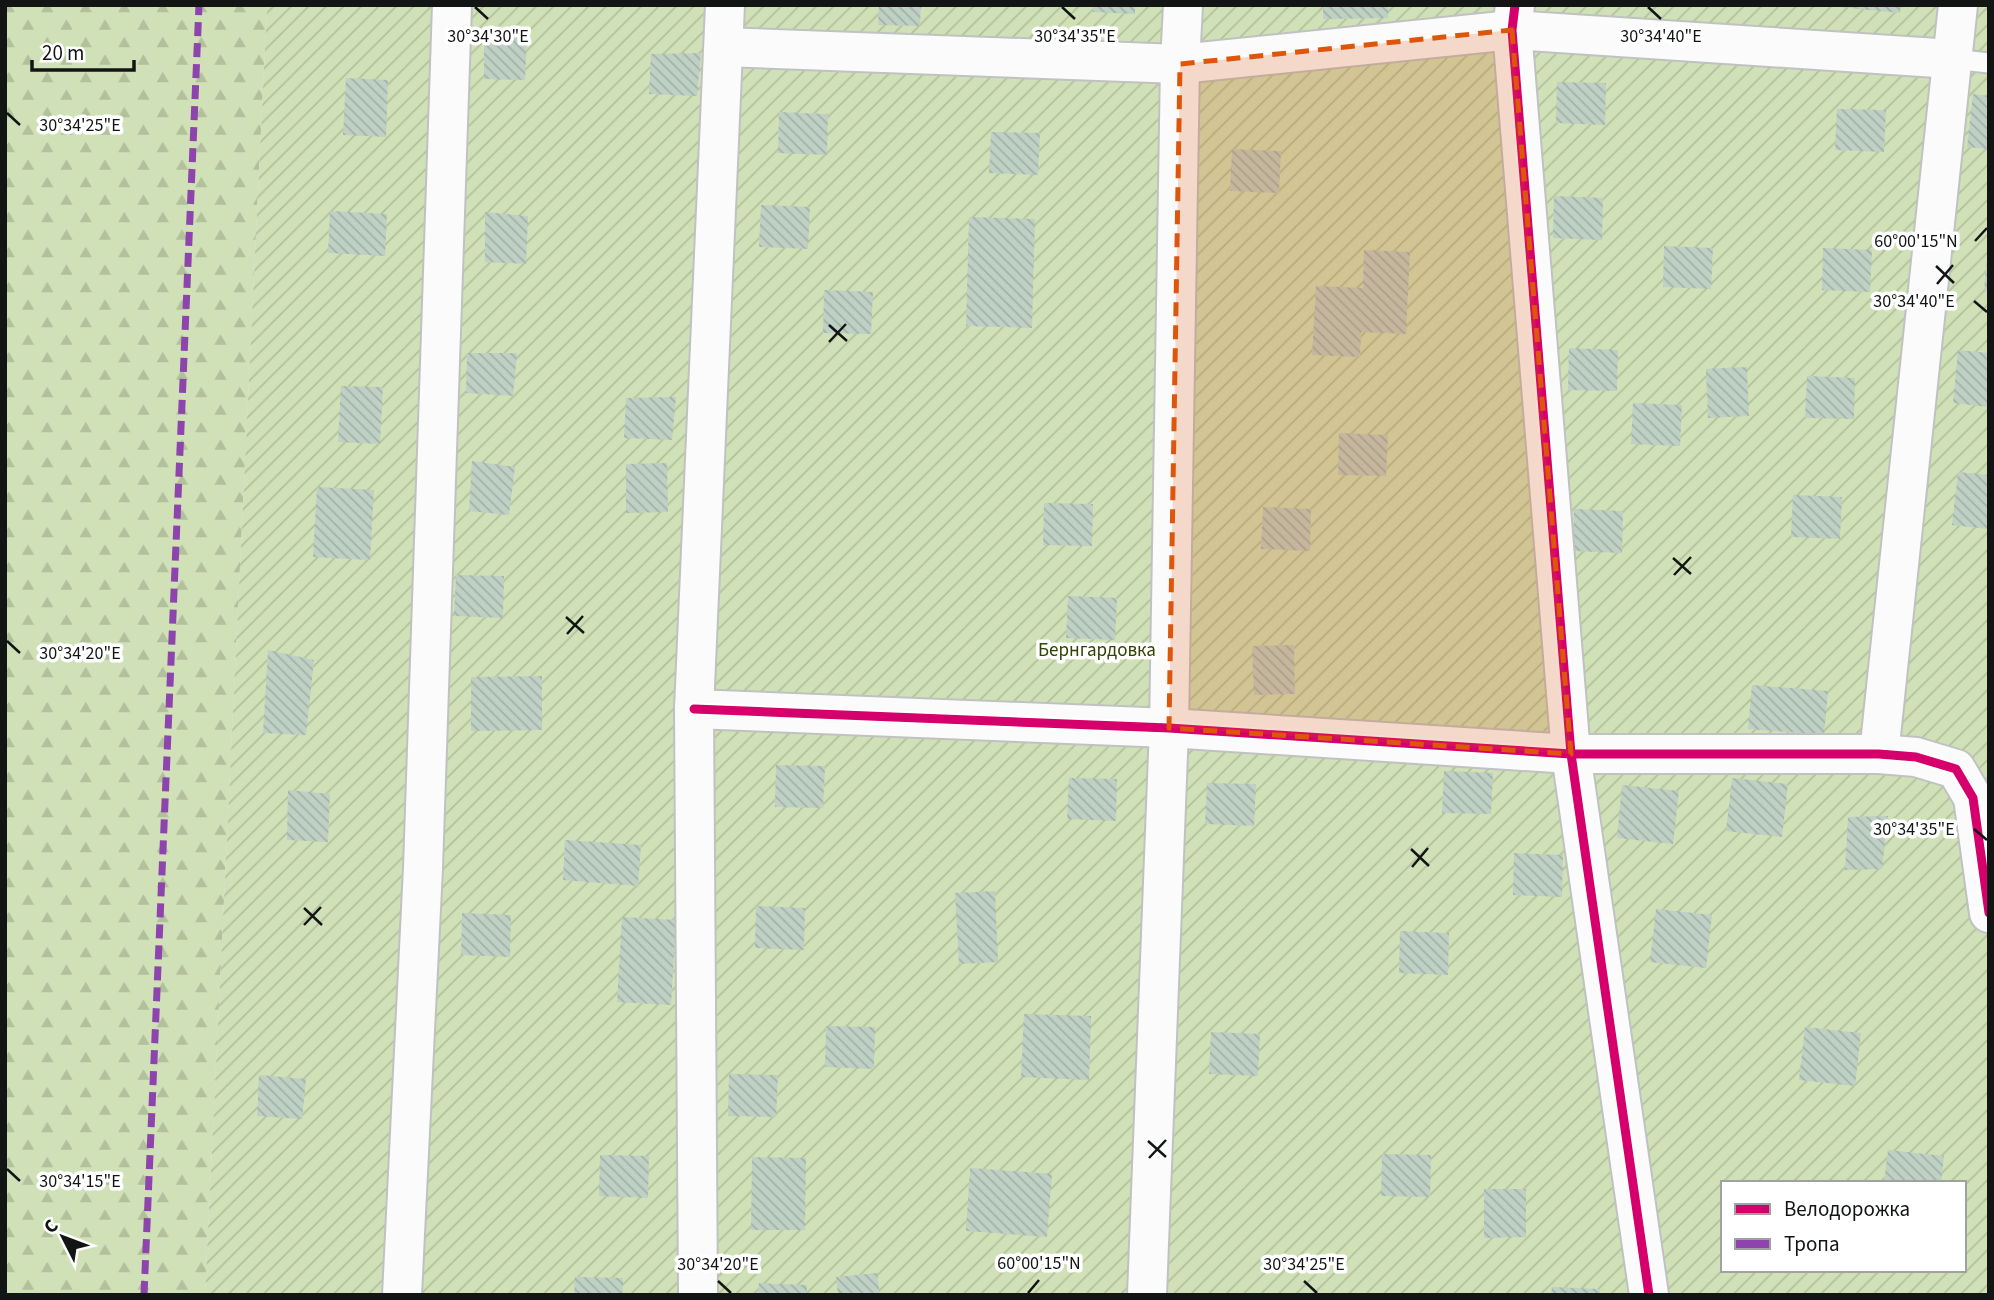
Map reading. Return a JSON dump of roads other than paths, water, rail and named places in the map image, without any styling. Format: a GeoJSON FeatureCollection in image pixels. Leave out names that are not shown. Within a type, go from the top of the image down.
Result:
{"type":"FeatureCollection","features":[{"type":"Feature","properties":{"kind":"street"},"geometry":{"type":"LineString","coordinates":[[402,1295],[423,868],[452,5]]}},
{"type":"Feature","properties":{"kind":"street"},"geometry":{"type":"LineString","coordinates":[[698,1295],[694,709],[725,5]]}},
{"type":"Feature","properties":{"kind":"street"},"geometry":{"type":"LineString","coordinates":[[1147,1295],[1169,728],[1183,5]]}},
{"type":"Feature","properties":{"kind":"street"},"geometry":{"type":"LineString","coordinates":[[1879,754],[1971,61],[1958,5]]}},
{"type":"Feature","properties":{"kind":"street"},"geometry":{"type":"LineString","coordinates":[[724,47],[1180,64],[1514,18],[1971,61]]}},
{"type":"Feature","properties":{"kind":"street"},"geometry":{"type":"LineString","coordinates":[[1514,18],[1571,754],[1649,1295]]}},
{"type":"Feature","properties":{"kind":"street"},"geometry":{"type":"LineString","coordinates":[[694,709],[1169,728],[1571,754],[1879,754],[1916,757],[1956,769],[1973,798],[1989,913]]}},
{"type":"Feature","properties":{"kind":"park label","name":"Бернгардовка"},"geometry":{"type":"Point","coordinates":[1097,650]}}]}
